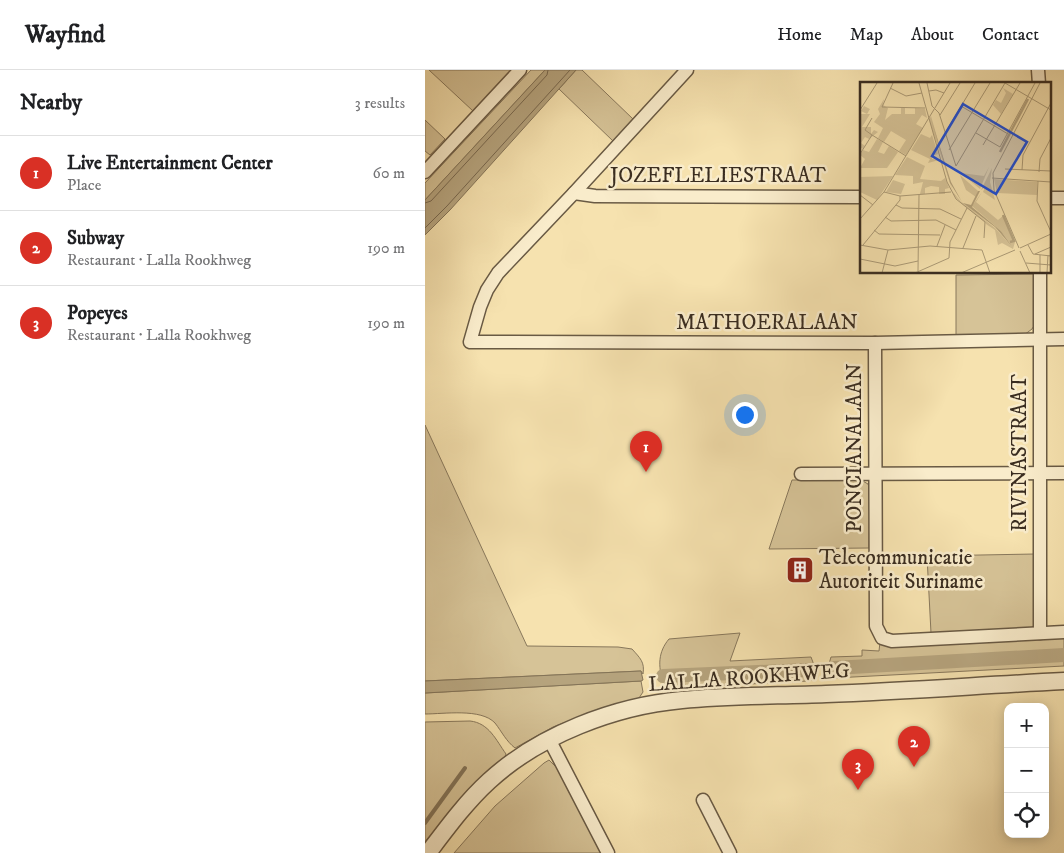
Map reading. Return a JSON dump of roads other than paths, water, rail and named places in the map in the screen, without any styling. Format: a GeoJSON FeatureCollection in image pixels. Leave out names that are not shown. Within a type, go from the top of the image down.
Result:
{"type":"FeatureCollection","features":[{"type":"Feature","properties":{"kind":"street"},"geometry":{"type":"LineString","coordinates":[[425,172],[520,70]]}},
{"type":"Feature","properties":{"kind":"street"},"geometry":{"type":"LineString","coordinates":[[574,193],[687,70]]}},
{"type":"Feature","properties":{"kind":"street","name":"JOZEFLELIESTRAAT"},"geometry":{"type":"LineString","coordinates":[[574,193],[595,196],[860,197]]}},
{"type":"Feature","properties":{"kind":"street","name":"MATHOERALAAN"},"geometry":{"type":"LineString","coordinates":[[574,193],[498,273],[487,290],[480,306],[470,342],[875,344],[1064,339]]}},
{"type":"Feature","properties":{"kind":"street"},"geometry":{"type":"LineString","coordinates":[[1051,198],[1064,198]]}},
{"type":"Feature","properties":{"kind":"street","name":"RIVINASTRAAT"},"geometry":{"type":"LineString","coordinates":[[1040,274],[1040,633]]}},
{"type":"Feature","properties":{"kind":"street","name":"PONCIANALAAN"},"geometry":{"type":"LineString","coordinates":[[875,344],[876,626],[882,638],[892,640],[1064,632]]}},
{"type":"Feature","properties":{"kind":"street"},"geometry":{"type":"LineString","coordinates":[[801,474],[1064,473]]}},
{"type":"Feature","properties":{"kind":"street","name":"LALLA ROOKHWEG"},"geometry":{"type":"LineString","coordinates":[[428,853],[453,820],[490,780],[517,759],[549,739],[601,717],[640,706],[681,700],[1064,681]]}},
{"type":"Feature","properties":{"kind":"street"},"geometry":{"type":"LineString","coordinates":[[549,739],[608,853]]}},
{"type":"Feature","properties":{"kind":"street"},"geometry":{"type":"LineString","coordinates":[[703,800],[730,853]]}},
{"type":"Feature","properties":{"kind":"water"},"geometry":{"type":"Polygon","coordinates":[[[545,70],[576,70],[450,210],[425,235],[425,200],[545,70]]]}},
{"type":"Feature","properties":{"kind":"water"},"geometry":{"type":"Polygon","coordinates":[[[641,671],[643,680],[641,681],[425,693],[425,681],[641,671]]]}},
{"type":"Feature","properties":{"kind":"waterway"},"geometry":{"type":"LineString","coordinates":[[834,668],[1064,655]]}},
{"type":"Feature","properties":{"kind":"waterway"},"geometry":{"type":"LineString","coordinates":[[663,676],[808,670]]}},
{"type":"Feature","properties":{"kind":"waterway"},"geometry":{"type":"LineString","coordinates":[[425,823],[465,768]]}},
{"type":"Feature","properties":{"kind":"place","name":"Live Entertainment Center"},"geometry":{"type":"Point","coordinates":[646,472]}},
{"type":"Feature","properties":{"kind":"place","name":"Telecommunicatie Autoriteit Suriname"},"geometry":{"type":"Point","coordinates":[800,570]}},
{"type":"Feature","properties":{"kind":"place","name":"Subway"},"geometry":{"type":"Point","coordinates":[914,767]}},
{"type":"Feature","properties":{"kind":"place","name":"Popeyes"},"geometry":{"type":"Point","coordinates":[858,790]}}]}
